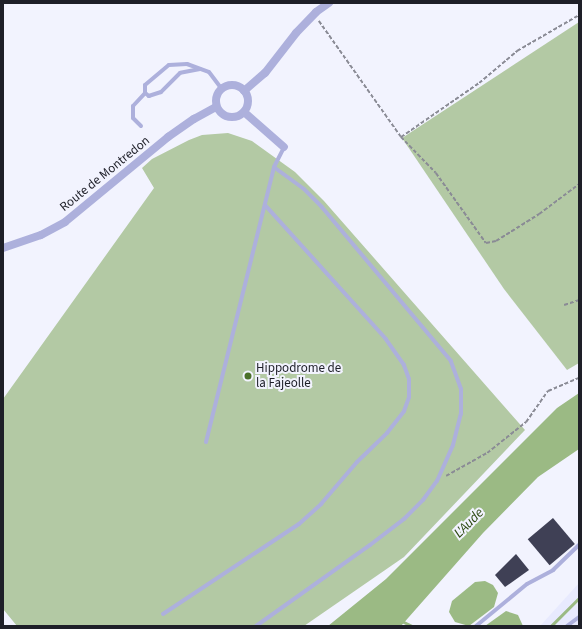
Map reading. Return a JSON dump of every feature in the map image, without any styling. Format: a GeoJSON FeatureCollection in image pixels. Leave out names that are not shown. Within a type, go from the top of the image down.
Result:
{"type":"FeatureCollection","features":[{"type":"Feature","properties":{"kind":"street"},"geometry":{"type":"LineString","coordinates":[[244,91],[266,73],[296,33],[314,14],[329,3]]}},
{"type":"Feature","properties":{"kind":"street"},"geometry":{"type":"LineString","coordinates":[[235,85],[244,91],[248,102],[244,112],[229,117],[216,107],[217,94],[221,88],[235,85]]}},
{"type":"Feature","properties":{"kind":"street","name":"Route de Montredon"},"geometry":{"type":"LineString","coordinates":[[3,248],[41,235],[65,222],[168,138],[194,119],[216,107]]}},
{"type":"Feature","properties":{"kind":"street"},"geometry":{"type":"LineString","coordinates":[[244,112],[284,147]]}},
{"type":"Feature","properties":{"kind":"lane"},"geometry":{"type":"LineString","coordinates":[[141,126],[133,118],[133,106],[145,93],[145,85],[169,65],[187,64],[209,72],[221,88]]}},
{"type":"Feature","properties":{"kind":"lane"},"geometry":{"type":"LineString","coordinates":[[145,93],[149,96],[161,92],[180,73],[200,69]]}},
{"type":"Feature","properties":{"kind":"lane"},"geometry":{"type":"LineString","coordinates":[[206,442],[266,206],[274,167],[284,147]]}},
{"type":"Feature","properties":{"kind":"lane"},"geometry":{"type":"LineString","coordinates":[[256,626],[404,519],[437,481],[453,446],[461,414],[460,389],[451,362],[304,188],[274,167]]}},
{"type":"Feature","properties":{"kind":"lane"},"geometry":{"type":"LineString","coordinates":[[163,614],[299,524],[321,504],[357,462],[387,432],[404,411],[409,397],[409,379],[404,365],[386,339],[266,206]]}},
{"type":"Feature","properties":{"kind":"lane"},"geometry":{"type":"LineString","coordinates":[[476,626],[527,584],[553,570],[579,545]]}},
{"type":"Feature","properties":{"kind":"lane"},"geometry":{"type":"LineString","coordinates":[[568,626],[579,618]]}},
{"type":"Feature","properties":{"kind":"path"},"geometry":{"type":"LineString","coordinates":[[314,14],[401,137],[436,173],[486,244],[496,241],[539,214],[579,184]]}},
{"type":"Feature","properties":{"kind":"path"},"geometry":{"type":"LineString","coordinates":[[401,137],[479,83],[517,51],[579,15]]}},
{"type":"Feature","properties":{"kind":"path"},"geometry":{"type":"LineString","coordinates":[[564,305],[579,300]]}},
{"type":"Feature","properties":{"kind":"path"},"geometry":{"type":"LineString","coordinates":[[437,481],[487,453],[526,422],[548,391],[579,378]]}},
{"type":"Feature","properties":{"kind":"shaded area"},"geometry":{"type":"Polygon","coordinates":[[[579,22],[579,363],[567,370],[504,289],[402,138],[579,22]]]}},
{"type":"Feature","properties":{"kind":"shaded area","name":"Hippodrome de la Fajeolle"},"geometry":{"type":"Polygon","coordinates":[[[228,133],[252,141],[295,172],[324,201],[525,430],[404,557],[304,626],[17,626],[3,609],[3,399],[154,188],[142,168],[152,159],[189,140],[202,135],[228,133]]]}},
{"type":"Feature","properties":{"kind":"shaded area"},"geometry":{"type":"Polygon","coordinates":[[[579,583],[579,626],[540,626],[579,583]]]}},
{"type":"Feature","properties":{"kind":"water","name":"L'Aude"},"geometry":{"type":"Polygon","coordinates":[[[579,393],[579,449],[538,477],[483,533],[401,626],[328,626],[386,579],[557,408],[579,393]]]}},
{"type":"Feature","properties":{"kind":"water"},"geometry":{"type":"Polygon","coordinates":[[[485,581],[493,585],[498,593],[494,607],[469,626],[455,622],[449,612],[452,601],[475,582],[485,581]]]}},
{"type":"Feature","properties":{"kind":"water"},"geometry":{"type":"Polygon","coordinates":[[[506,611],[518,615],[523,626],[485,626],[506,611]]]}},
{"type":"Feature","properties":{"kind":"building"},"geometry":{"type":"Polygon","coordinates":[[[553,518],[575,544],[550,565],[528,539],[553,518]]]}},
{"type":"Feature","properties":{"kind":"building"},"geometry":{"type":"Polygon","coordinates":[[[516,554],[529,570],[505,587],[495,575],[516,554]]]}},
{"type":"Feature","properties":{"kind":"waterway"},"geometry":{"type":"LineString","coordinates":[[551,626],[579,598]]}},
{"type":"Feature","properties":{"kind":"waterway"},"geometry":{"type":"LineString","coordinates":[[402,621],[412,626]]}},
{"type":"Feature","properties":{"kind":"place","name":"Hippodrome de la Fajeolle"},"geometry":{"type":"Point","coordinates":[248,376]}}]}
